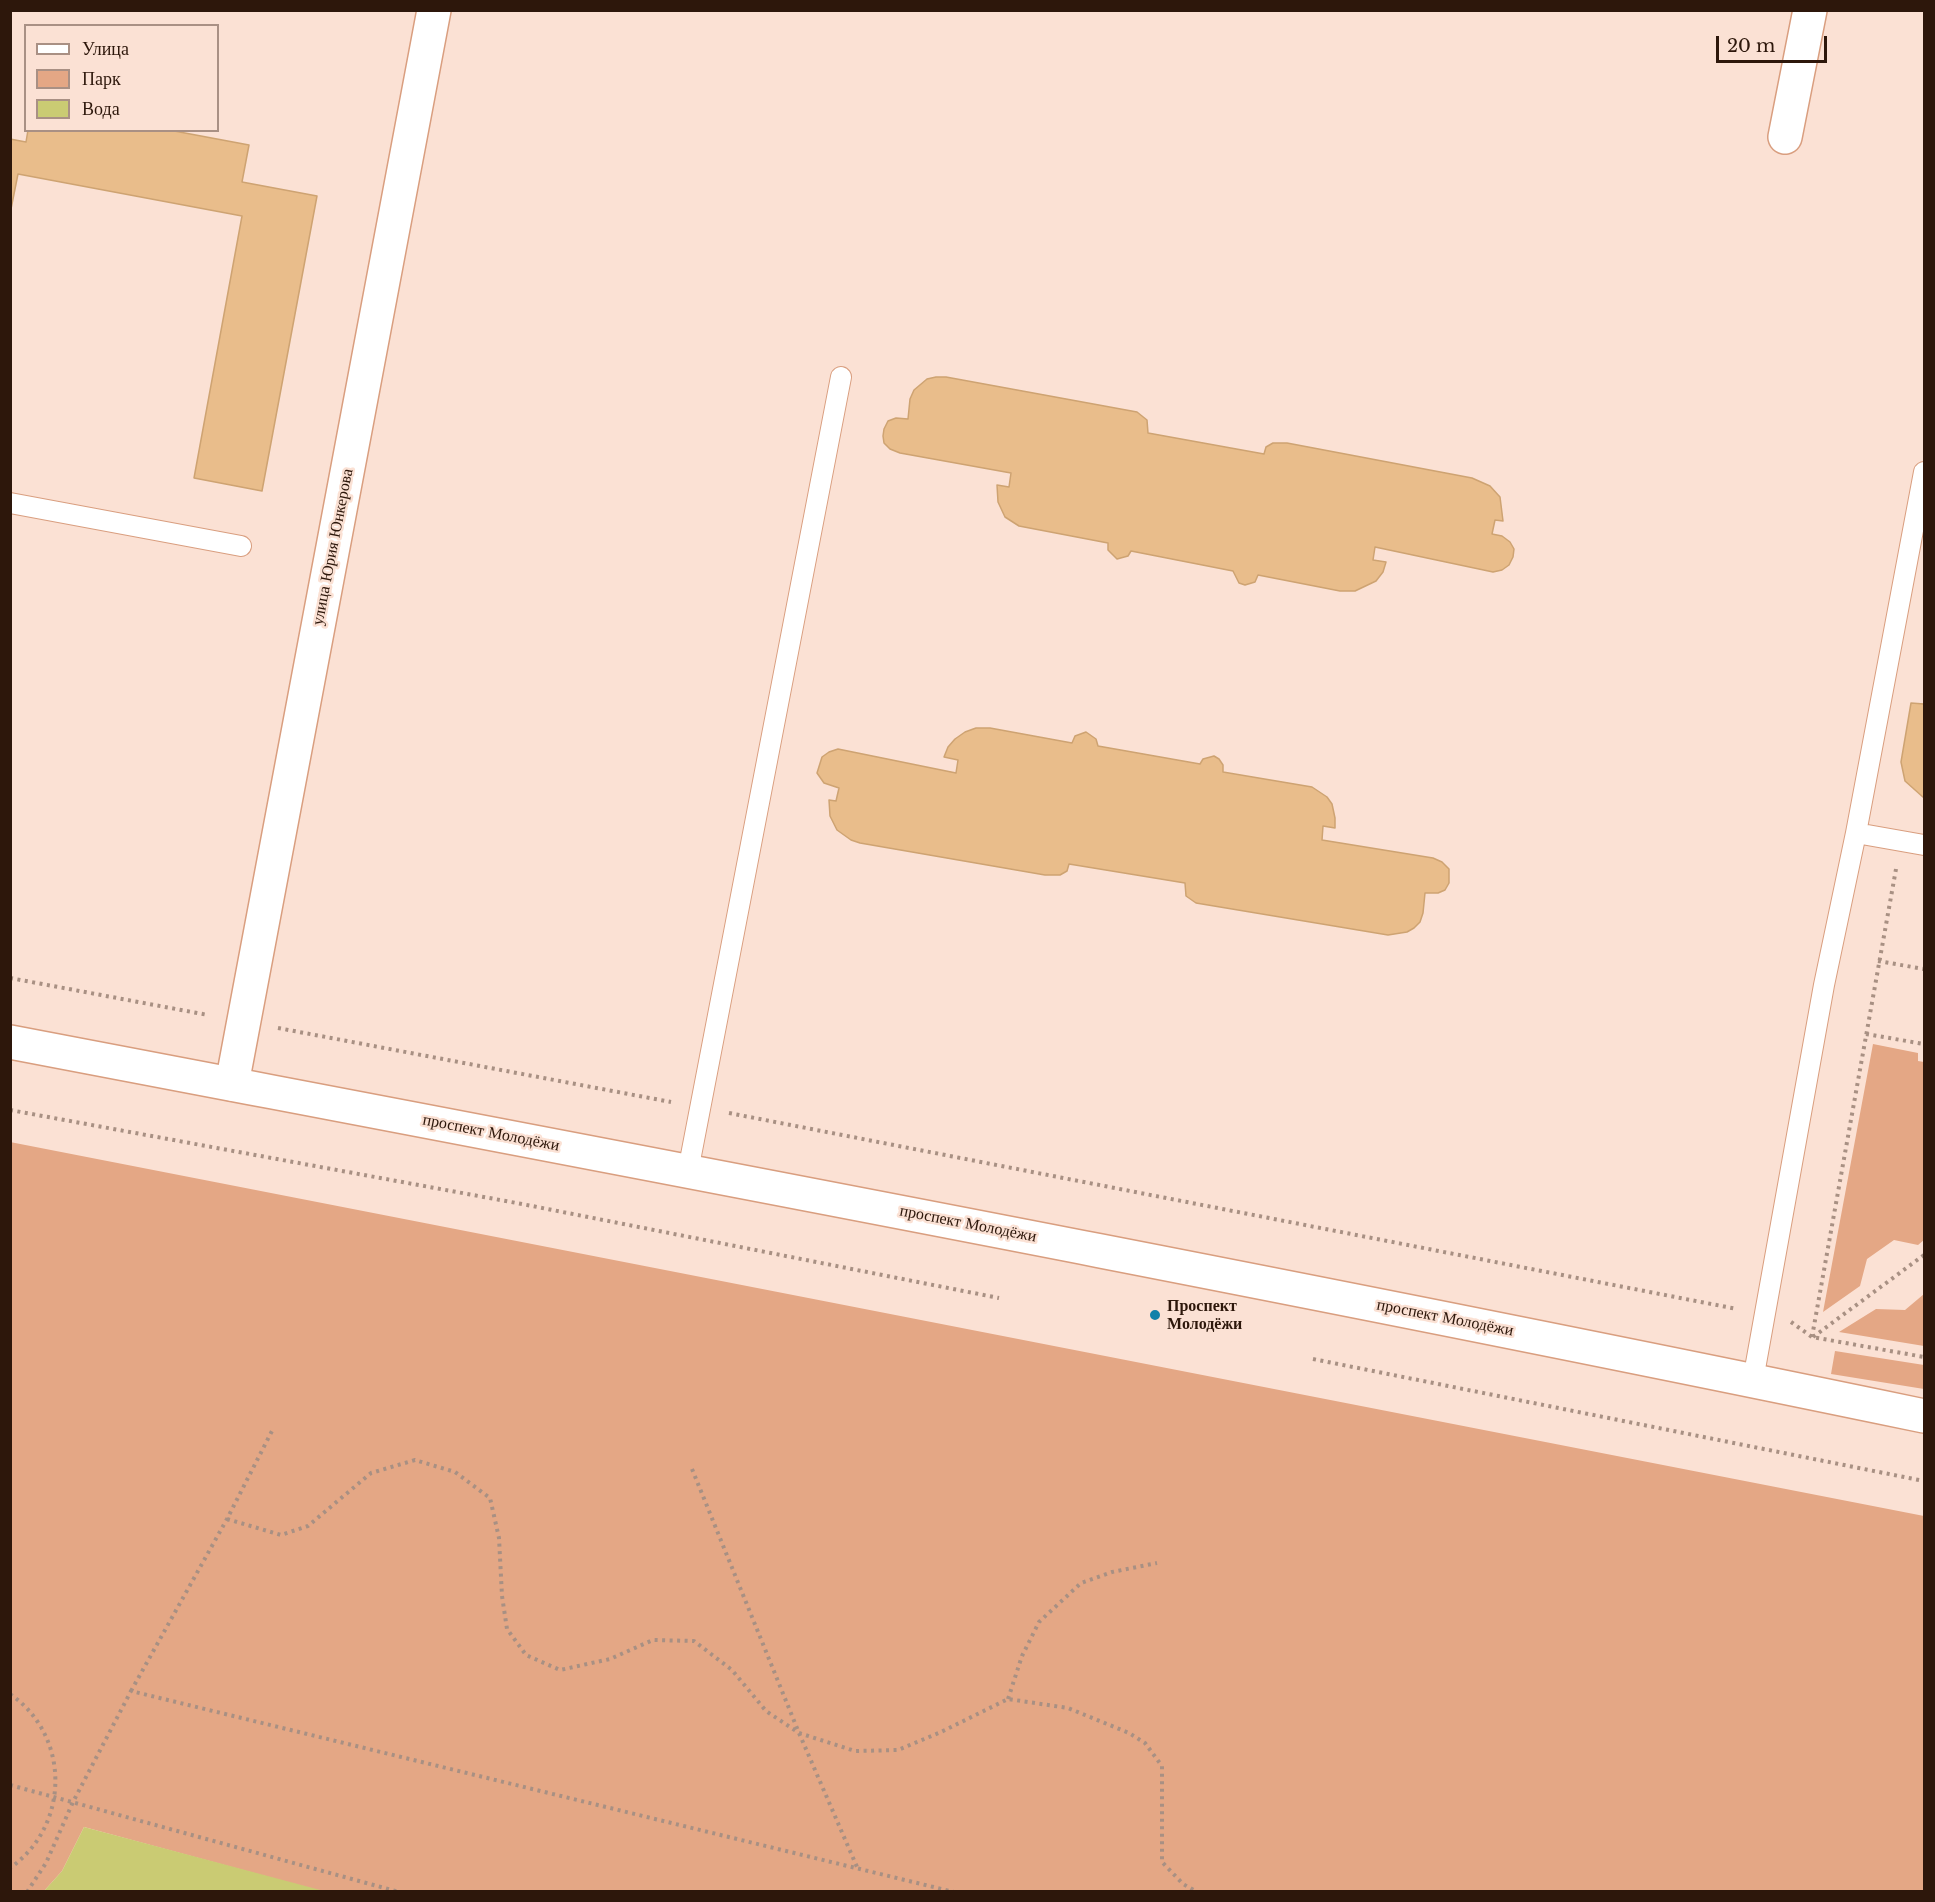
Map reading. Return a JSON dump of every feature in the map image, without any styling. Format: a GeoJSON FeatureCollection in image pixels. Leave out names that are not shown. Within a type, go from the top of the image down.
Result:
{"type":"FeatureCollection","features":[{"type":"Feature","properties":{"kind":"street","name":"улица Юрия Юнкерова"},"geometry":{"type":"LineString","coordinates":[[232,1084],[434,10]]}},
{"type":"Feature","properties":{"kind":"street"},"geometry":{"type":"LineString","coordinates":[[1785,137],[1810,10]]}},
{"type":"Feature","properties":{"kind":"street","name":"проспект Молодёжи"},"geometry":{"type":"LineString","coordinates":[[10,1042],[1058,1241],[1924,1416]]}},
{"type":"Feature","properties":{"kind":"lane"},"geometry":{"type":"LineString","coordinates":[[688,1171],[841,377]]}},
{"type":"Feature","properties":{"kind":"lane"},"geometry":{"type":"LineString","coordinates":[[1752,1380],[1824,985],[1856,833],[1924,472]]}},
{"type":"Feature","properties":{"kind":"lane"},"geometry":{"type":"LineString","coordinates":[[10,503],[241,546]]}},
{"type":"Feature","properties":{"kind":"lane"},"geometry":{"type":"LineString","coordinates":[[1856,833],[1924,845]]}},
{"type":"Feature","properties":{"kind":"path"},"geometry":{"type":"LineString","coordinates":[[1812,1337],[1895,869],[1905,871]]}},
{"type":"Feature","properties":{"kind":"path"},"geometry":{"type":"LineString","coordinates":[[1878,961],[1924,969]]}},
{"type":"Feature","properties":{"kind":"path"},"geometry":{"type":"LineString","coordinates":[[10,978],[700,1108],[1722,1306]]}},
{"type":"Feature","properties":{"kind":"path"},"geometry":{"type":"LineString","coordinates":[[1866,1034],[1924,1044]]}},
{"type":"Feature","properties":{"kind":"path"},"geometry":{"type":"LineString","coordinates":[[10,1110],[522,1204],[999,1298]]}},
{"type":"Feature","properties":{"kind":"path"},"geometry":{"type":"LineString","coordinates":[[1812,1337],[1924,1255]]}},
{"type":"Feature","properties":{"kind":"path"},"geometry":{"type":"LineString","coordinates":[[1812,1337],[1924,1357]]}},
{"type":"Feature","properties":{"kind":"path"},"geometry":{"type":"LineString","coordinates":[[1313,1359],[1924,1481]]}},
{"type":"Feature","properties":{"kind":"path"},"geometry":{"type":"LineString","coordinates":[[27,1892],[46,1863],[73,1802],[131,1690],[227,1519],[273,1429]]}},
{"type":"Feature","properties":{"kind":"path"},"geometry":{"type":"LineString","coordinates":[[227,1519],[281,1535],[308,1526],[371,1473],[415,1460],[455,1472],[490,1498],[499,1538],[502,1596],[507,1629],[526,1655],[560,1670],[610,1659],[653,1640],[694,1641],[732,1670],[766,1711],[799,1732],[855,1751],[898,1750],[1008,1699],[1068,1708],[1128,1733],[1145,1743],[1162,1766],[1162,1862],[1183,1884],[1197,1892]]}},
{"type":"Feature","properties":{"kind":"path"},"geometry":{"type":"LineString","coordinates":[[692,1469],[857,1868]]}},
{"type":"Feature","properties":{"kind":"path"},"geometry":{"type":"LineString","coordinates":[[1008,1699],[1022,1656],[1039,1622],[1081,1583],[1112,1572],[1157,1563]]}},
{"type":"Feature","properties":{"kind":"path"},"geometry":{"type":"LineString","coordinates":[[131,1690],[954,1892]]}},
{"type":"Feature","properties":{"kind":"path"},"geometry":{"type":"LineString","coordinates":[[10,1694],[21,1701],[37,1719],[48,1740],[55,1762],[57,1786],[53,1809],[44,1832],[30,1851],[10,1868]]}},
{"type":"Feature","properties":{"kind":"path"},"geometry":{"type":"LineString","coordinates":[[10,1785],[399,1892]]}},
{"type":"Feature","properties":{"kind":"green space"},"geometry":{"type":"Polygon","coordinates":[[[1873,1044],[1918,1053],[1918,1061],[1924,1062],[1924,1240],[1918,1245],[1894,1240],[1867,1259],[1860,1286],[1823,1312],[1873,1044]]]}},
{"type":"Feature","properties":{"kind":"green space"},"geometry":{"type":"Polygon","coordinates":[[[10,1142],[1924,1516],[1924,1891],[324,1892],[84,1827],[62,1871],[44,1891],[11,1891],[10,1142]]]}},
{"type":"Feature","properties":{"kind":"green space"},"geometry":{"type":"Polygon","coordinates":[[[1924,1294],[1924,1346],[1839,1332],[1876,1309],[1905,1310],[1924,1294]]]}},
{"type":"Feature","properties":{"kind":"green space"},"geometry":{"type":"Polygon","coordinates":[[[1835,1351],[1924,1365],[1924,1389],[1831,1374],[1835,1351]]]}},
{"type":"Feature","properties":{"kind":"water"},"geometry":{"type":"Polygon","coordinates":[[[84,1827],[324,1891],[44,1891],[62,1871],[84,1827]]]}},
{"type":"Feature","properties":{"kind":"building"},"geometry":{"type":"Polygon","coordinates":[[[28,132],[180,132],[249,145],[242,182],[317,196],[262,491],[194,478],[242,216],[18,174],[10,214],[10,139],[26,142],[28,132]]]}},
{"type":"Feature","properties":{"kind":"building"},"geometry":{"type":"Polygon","coordinates":[[[936,377],[1137,412],[1147,420],[1148,433],[1264,454],[1266,447],[1273,443],[1287,443],[1472,478],[1490,486],[1500,497],[1503,521],[1495,520],[1492,534],[1502,536],[1510,542],[1514,549],[1513,557],[1509,565],[1493,572],[1375,547],[1373,560],[1386,562],[1383,572],[1376,581],[1355,591],[1340,591],[1258,575],[1255,582],[1245,585],[1239,583],[1233,571],[1131,551],[1128,556],[1117,559],[1108,550],[1108,543],[1019,526],[1005,517],[998,502],[997,485],[1009,487],[1011,473],[900,453],[890,449],[884,443],[884,429],[888,421],[896,418],[908,419],[910,399],[914,390],[927,379],[936,377]]]}},
{"type":"Feature","properties":{"kind":"building"},"geometry":{"type":"Polygon","coordinates":[[[1911,703],[1924,704],[1924,798],[1905,781],[1901,762],[1911,703]]]}},
{"type":"Feature","properties":{"kind":"building"},"geometry":{"type":"Polygon","coordinates":[[[976,728],[990,728],[1072,743],[1075,736],[1086,732],[1096,739],[1098,746],[1200,764],[1203,759],[1214,756],[1223,765],[1223,772],[1312,787],[1327,797],[1332,804],[1335,818],[1335,828],[1323,826],[1322,840],[1433,858],[1442,862],[1449,869],[1449,883],[1445,890],[1438,893],[1425,893],[1423,913],[1420,922],[1414,928],[1407,932],[1388,935],[1196,903],[1186,896],[1185,883],[1069,864],[1067,871],[1060,875],[1045,875],[860,843],[851,840],[837,830],[830,816],[829,800],[836,801],[839,788],[824,783],[817,773],[822,757],[838,749],[956,773],[958,760],[944,757],[948,747],[965,732],[976,728]]]}},
{"type":"Feature","properties":{"kind":"place","name":"Проспект Молодёжи"},"geometry":{"type":"Point","coordinates":[1155,1315]}}]}
